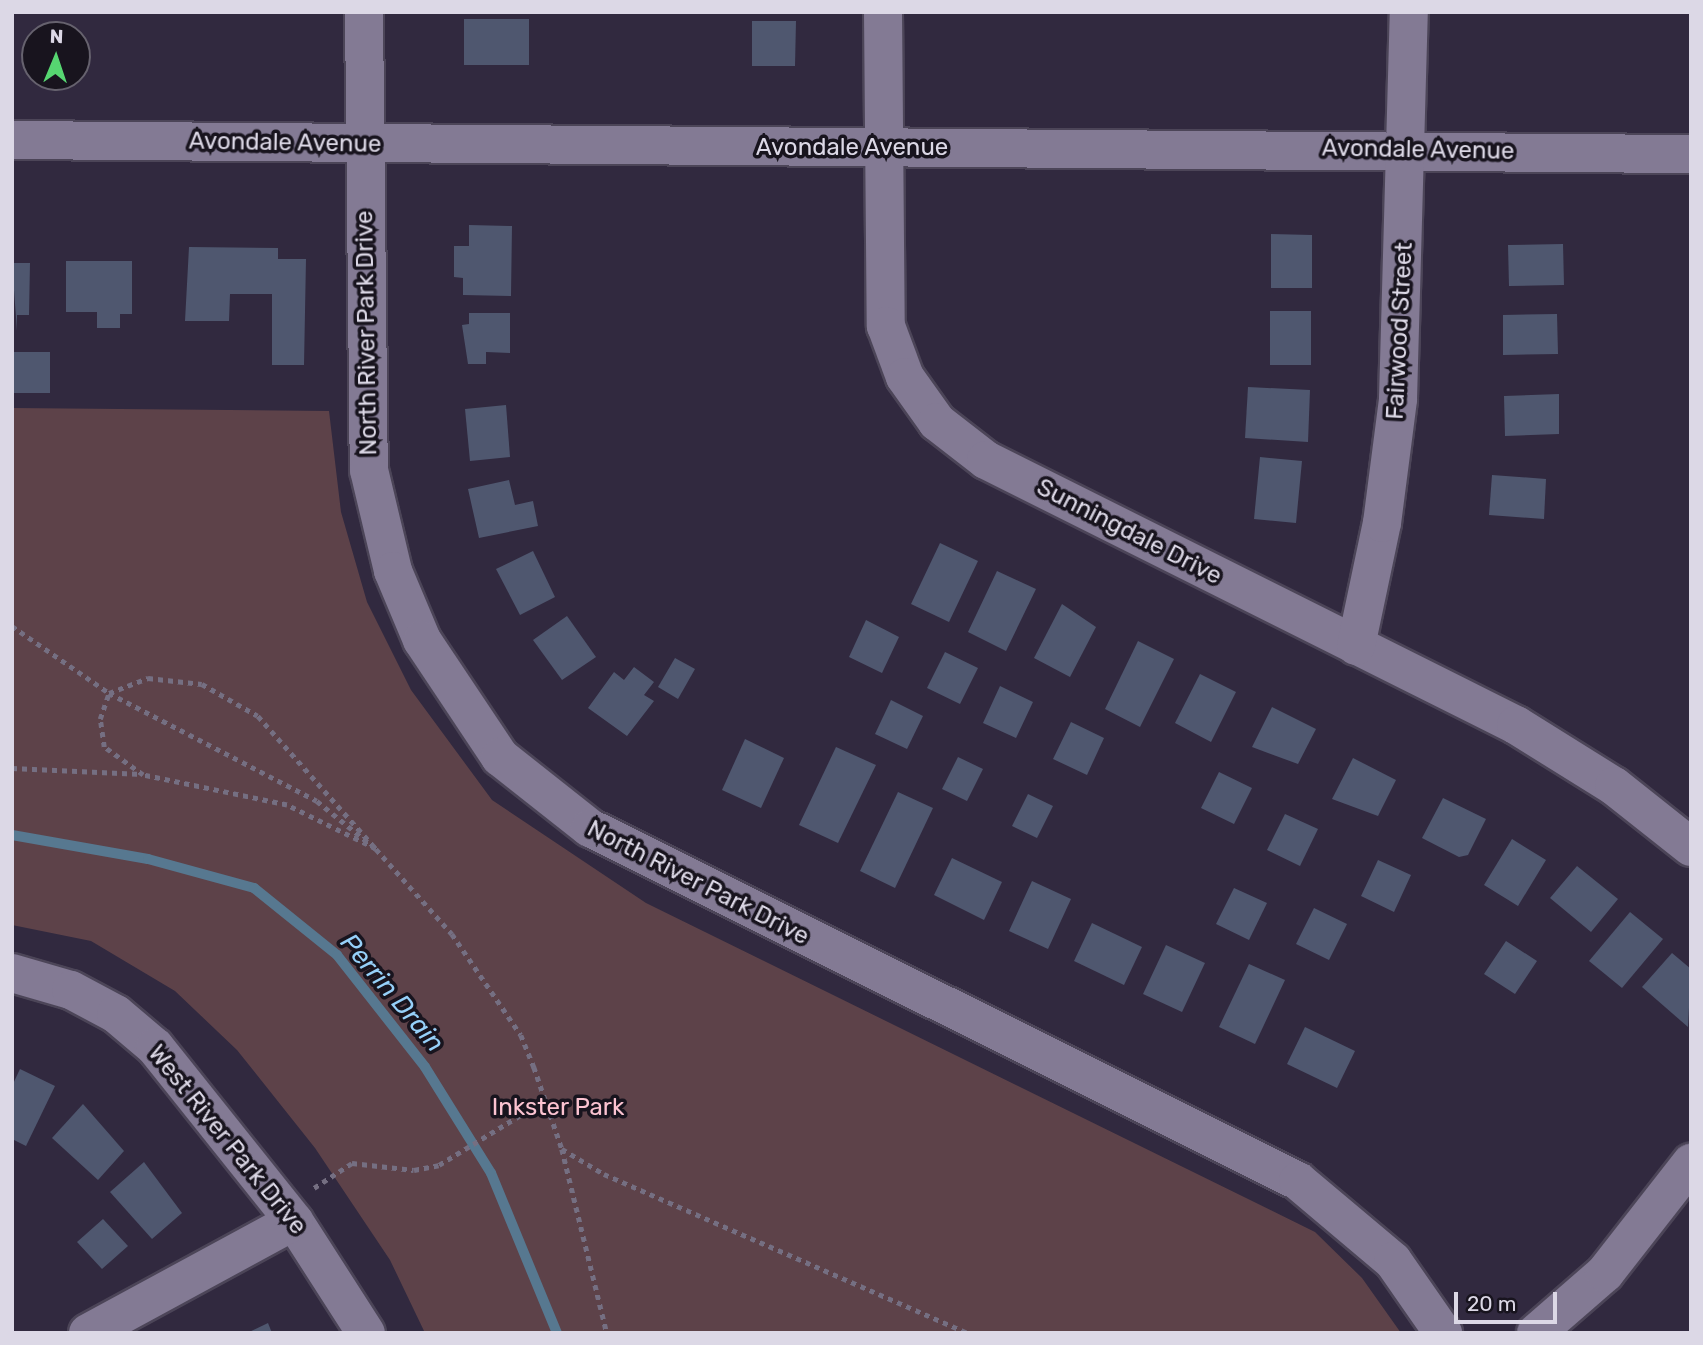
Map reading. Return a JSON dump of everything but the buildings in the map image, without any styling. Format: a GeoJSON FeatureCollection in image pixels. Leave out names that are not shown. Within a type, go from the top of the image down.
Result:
{"type":"FeatureCollection","features":[{"type":"Feature","properties":{"kind":"street","name":"North River Park Drive"},"geometry":{"type":"LineString","coordinates":[[364,12],[364,410],[377,514],[422,640],[500,757],[590,828],[1298,1181],[1394,1261],[1443,1333]]}},
{"type":"Feature","properties":{"kind":"street","name":"Sunningdale Drive"},"geometry":{"type":"LineString","coordinates":[[883,12],[882,148],[886,326],[905,377],[937,422],[986,460],[1566,754],[1691,847]]}},
{"type":"Feature","properties":{"kind":"street","name":"Fairwood Street"},"geometry":{"type":"LineString","coordinates":[[1356,646],[1382,523],[1398,398],[1408,150],[1409,12]]}},
{"type":"Feature","properties":{"kind":"street","name":"Avondale Avenue"},"geometry":{"type":"LineString","coordinates":[[12,140],[1691,154]]}},
{"type":"Feature","properties":{"kind":"street","name":"West River Park Drive"},"geometry":{"type":"LineString","coordinates":[[12,973],[71,990],[116,1014],[155,1047],[294,1221],[366,1333]]}},
{"type":"Feature","properties":{"kind":"street"},"geometry":{"type":"LineString","coordinates":[[1536,1333],[1605,1273],[1691,1163]]}},
{"type":"Feature","properties":{"kind":"street"},"geometry":{"type":"LineString","coordinates":[[88,1333],[294,1221]]}},
{"type":"Feature","properties":{"kind":"path"},"geometry":{"type":"LineString","coordinates":[[12,626],[109,693],[317,801],[376,849]]}},
{"type":"Feature","properties":{"kind":"path"},"geometry":{"type":"LineString","coordinates":[[143,775],[104,747],[100,719],[109,693],[148,678],[202,684],[258,716],[481,973],[521,1035],[545,1100],[562,1149],[607,1333]]}},
{"type":"Feature","properties":{"kind":"path"},"geometry":{"type":"LineString","coordinates":[[12,768],[143,775],[287,805],[376,849]]}},
{"type":"Feature","properties":{"kind":"path"},"geometry":{"type":"LineString","coordinates":[[294,1221],[314,1186],[352,1163],[414,1170],[439,1165],[545,1100]]}},
{"type":"Feature","properties":{"kind":"path"},"geometry":{"type":"LineString","coordinates":[[562,1149],[616,1180],[968,1333]]}},
{"type":"Feature","properties":{"kind":"green space","name":"Inkster Park"},"geometry":{"type":"Polygon","coordinates":[[[12,408],[329,411],[341,512],[367,602],[411,690],[492,800],[646,903],[1315,1232],[1362,1278],[1401,1333],[425,1333],[390,1260],[315,1148],[237,1050],[175,991],[91,941],[12,925],[12,408]]]}},
{"type":"Feature","properties":{"kind":"waterway","name":"Perrin Drain"},"geometry":{"type":"LineString","coordinates":[[12,835],[148,859],[254,888],[337,955],[425,1067],[491,1173],[557,1333]]}}]}
